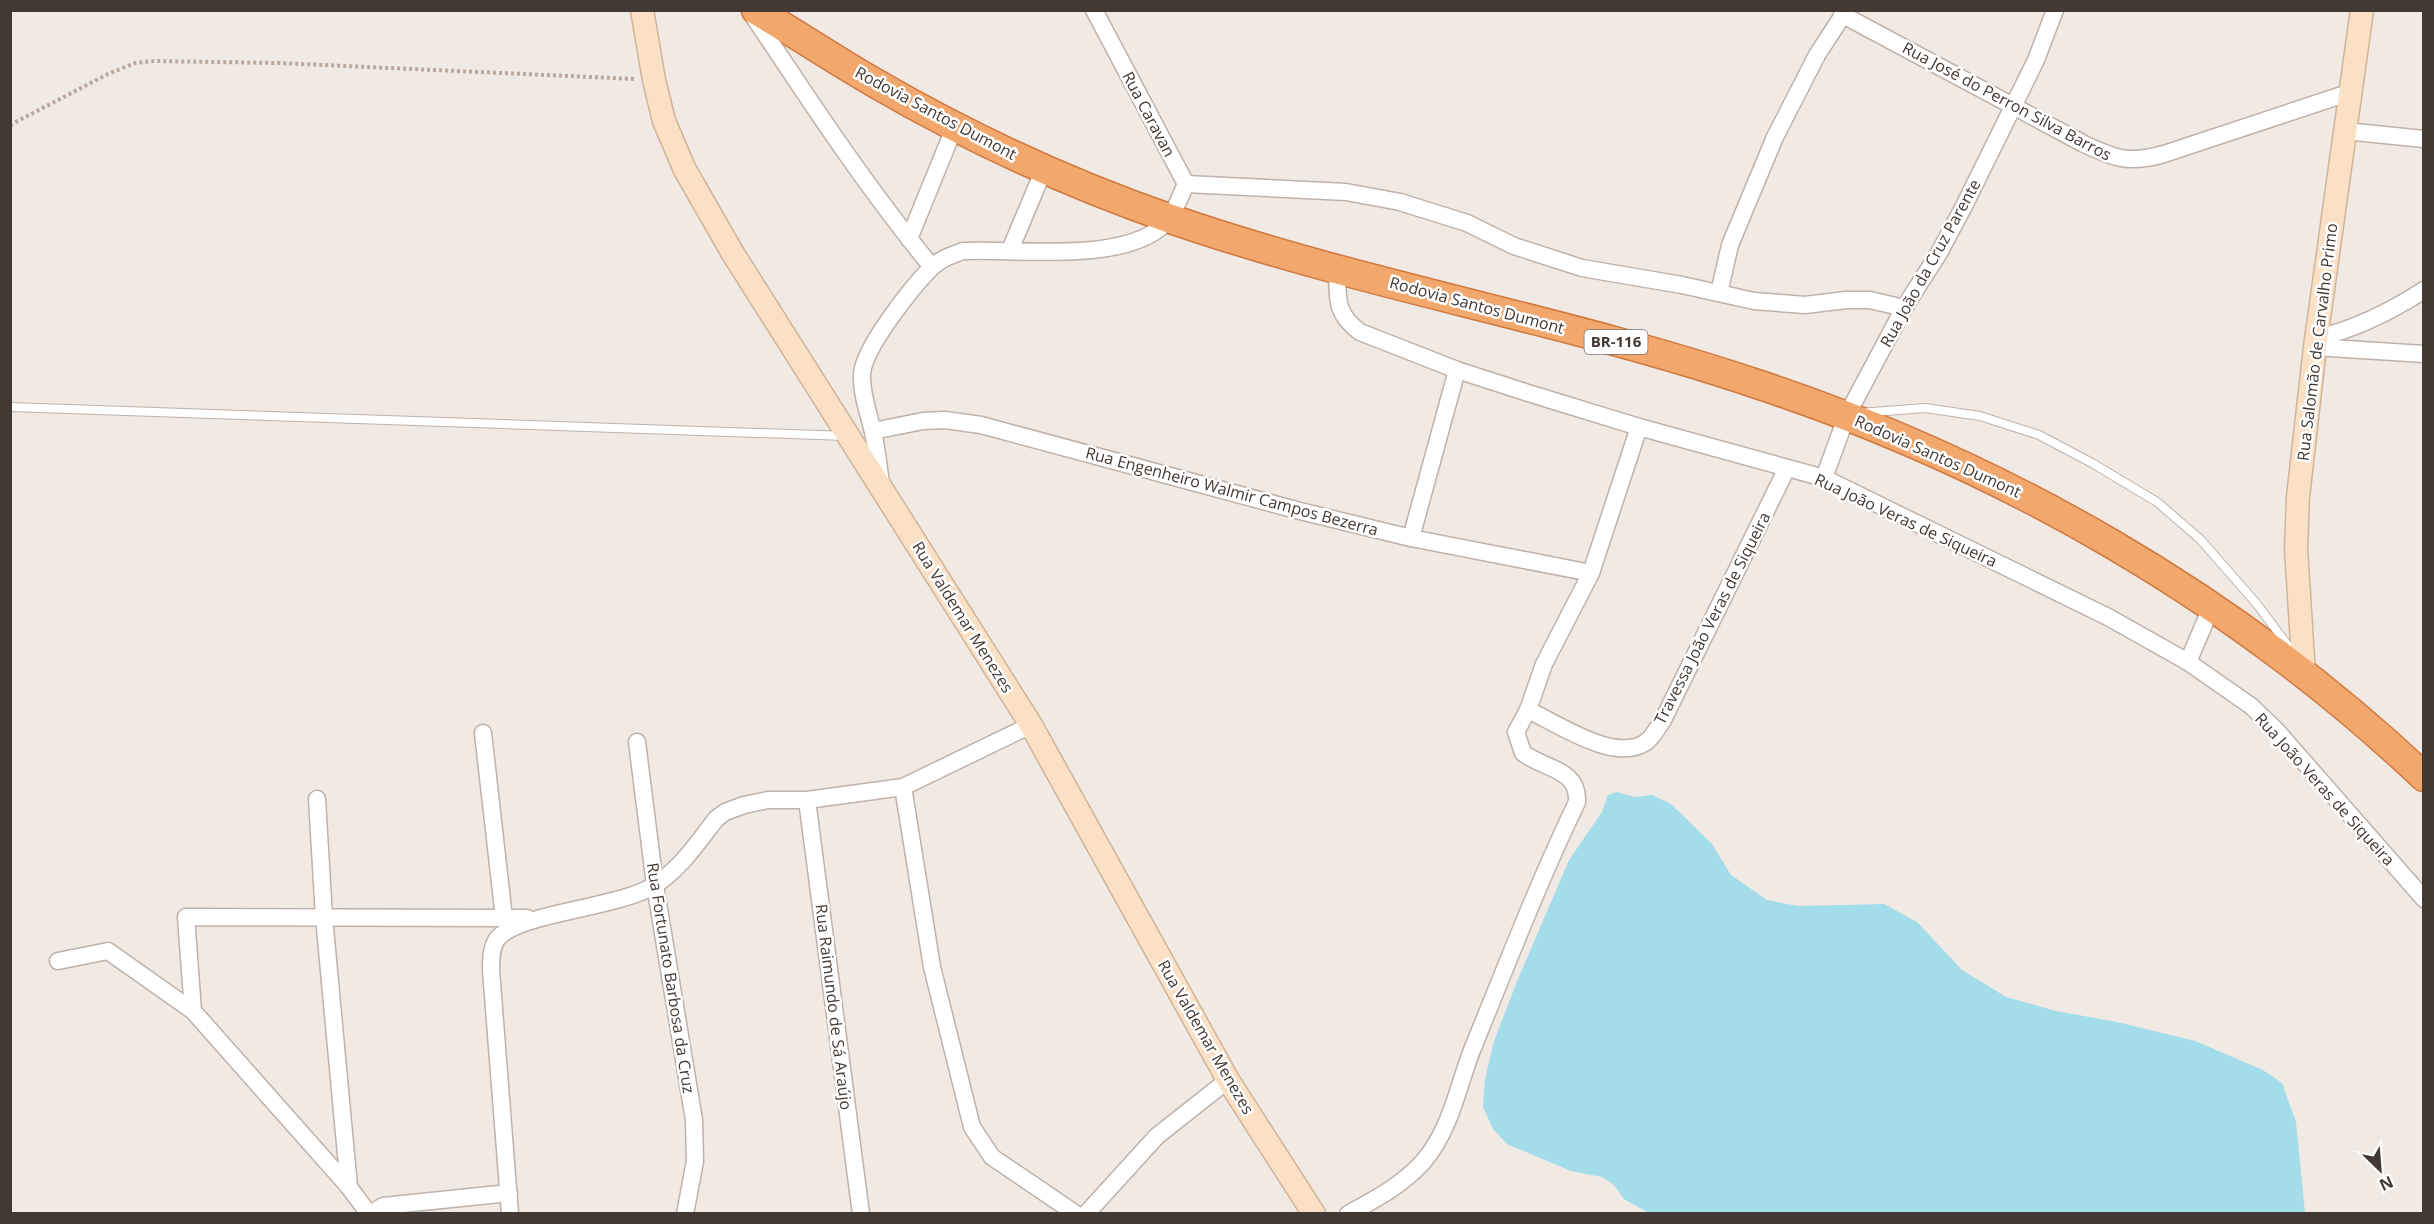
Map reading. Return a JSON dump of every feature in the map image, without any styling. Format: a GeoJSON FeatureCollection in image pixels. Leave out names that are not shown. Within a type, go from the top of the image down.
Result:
{"type":"FeatureCollection","features":[{"type":"Feature","properties":{"kind":"highway","name":"Rodovia Santos Dumont"},"geometry":{"type":"LineString","coordinates":[[756,10],[876,84],[983,141],[1170,218],[1337,268],[1667,356],[1752,382],[1847,415],[1991,478],[2090,531],[2211,608],[2304,675],[2393,748],[2424,777]]}},
{"type":"Feature","properties":{"kind":"main road","name":"Rua Valdemar Menezes"},"geometry":{"type":"LineString","coordinates":[[642,10],[654,80],[664,121],[685,170],[732,252],[1031,725],[1228,1080],[1314,1214]]}},
{"type":"Feature","properties":{"kind":"main road","name":"Rua Salomão de Carvalho Primo"},"geometry":{"type":"LineString","coordinates":[[2304,675],[2296,548],[2298,497],[2316,342],[2362,10]]}},
{"type":"Feature","properties":{"kind":"street"},"geometry":{"type":"LineString","coordinates":[[750,10],[821,116],[909,239],[932,267]]}},
{"type":"Feature","properties":{"kind":"street","name":"Rua Caravan"},"geometry":{"type":"LineString","coordinates":[[1094,10],[1186,184]]}},
{"type":"Feature","properties":{"kind":"street","name":"Rua João da Cruz Parente"},"geometry":{"type":"LineString","coordinates":[[1824,478],[1847,415],[1904,308],[1939,253],[2036,60],[2055,10]]}},
{"type":"Feature","properties":{"kind":"street"},"geometry":{"type":"LineString","coordinates":[[1719,293],[1730,245],[1775,137],[1817,55],[1842,13]]}},
{"type":"Feature","properties":{"kind":"street","name":"Rua José do Perron Silva Barros"},"geometry":{"type":"LineString","coordinates":[[1842,13],[2084,144],[2114,158],[2127,161],[2145,160],[2351,92]]}},
{"type":"Feature","properties":{"kind":"street"},"geometry":{"type":"LineString","coordinates":[[909,239],[955,126]]}},
{"type":"Feature","properties":{"kind":"street"},"geometry":{"type":"LineString","coordinates":[[2345,131],[2424,139]]}},
{"type":"Feature","properties":{"kind":"street"},"geometry":{"type":"LineString","coordinates":[[1010,250],[1045,167]]}},
{"type":"Feature","properties":{"kind":"street"},"geometry":{"type":"LineString","coordinates":[[881,486],[873,431],[862,389],[863,364],[867,354],[900,305],[932,267],[948,256],[963,251],[1076,252],[1120,246],[1155,230],[1170,218],[1186,184],[1346,192],[1400,202],[1467,223],[1514,246],[1582,268],[1780,305],[1870,300],[1904,308]]}},
{"type":"Feature","properties":{"kind":"street","name":"Rua João Veras de Siqueira"},"geometry":{"type":"LineString","coordinates":[[1337,268],[1338,305],[1348,324],[1360,332],[1457,370],[1638,427],[1824,478],[2108,616],[2188,662],[2251,706],[2276,730],[2424,899]]}},
{"type":"Feature","properties":{"kind":"street"},"geometry":{"type":"LineString","coordinates":[[2316,342],[2372,319],[2424,290]]}},
{"type":"Feature","properties":{"kind":"street"},"geometry":{"type":"LineString","coordinates":[[2316,342],[2424,354]]}},
{"type":"Feature","properties":{"kind":"street"},"geometry":{"type":"LineString","coordinates":[[1411,538],[1457,370]]}},
{"type":"Feature","properties":{"kind":"street","name":"Rua Engenheiro Walmir Campos Bezerra"},"geometry":{"type":"LineString","coordinates":[[873,431],[923,421],[945,420],[981,425],[1221,490],[1411,538],[1591,573]]}},
{"type":"Feature","properties":{"kind":"street"},"geometry":{"type":"LineString","coordinates":[[1348,1214],[1403,1181],[1423,1161],[1436,1143],[1453,1110],[1468,1061],[1527,914],[1577,802],[1575,787],[1567,775],[1523,753],[1516,732],[1528,710],[1544,664],[1591,573],[1638,427]]}},
{"type":"Feature","properties":{"kind":"street","name":"Travessa João Veras de Siqueira"},"geometry":{"type":"LineString","coordinates":[[1528,710],[1572,733],[1614,748],[1632,748],[1648,741],[1663,720],[1788,468]]}},
{"type":"Feature","properties":{"kind":"street"},"geometry":{"type":"LineString","coordinates":[[2188,662],[2211,608]]}},
{"type":"Feature","properties":{"kind":"street"},"geometry":{"type":"LineString","coordinates":[[510,1214],[491,970],[494,945],[505,932],[516,925],[619,899],[655,885],[674,870],[716,819],[725,812],[768,800],[807,800],[903,787],[1031,725]]}},
{"type":"Feature","properties":{"kind":"street"},"geometry":{"type":"LineString","coordinates":[[483,733],[504,918]]}},
{"type":"Feature","properties":{"kind":"street","name":"Rua Fortunato Barbosa da Cruz"},"geometry":{"type":"LineString","coordinates":[[637,742],[655,885],[694,1120],[695,1161],[685,1214]]}},
{"type":"Feature","properties":{"kind":"street"},"geometry":{"type":"LineString","coordinates":[[903,787],[932,967],[972,1127],[992,1158],[1076,1214]]}},
{"type":"Feature","properties":{"kind":"street"},"geometry":{"type":"LineString","coordinates":[[317,799],[324,917],[349,1187]]}},
{"type":"Feature","properties":{"kind":"street","name":"Rua Raimundo de Sá Araújo"},"geometry":{"type":"LineString","coordinates":[[807,800],[861,1214]]}},
{"type":"Feature","properties":{"kind":"street"},"geometry":{"type":"LineString","coordinates":[[194,1011],[186,917],[544,918]]}},
{"type":"Feature","properties":{"kind":"street"},"geometry":{"type":"LineString","coordinates":[[58,961],[108,951],[194,1011],[349,1187],[369,1214],[383,1206],[509,1193]]}},
{"type":"Feature","properties":{"kind":"street"},"geometry":{"type":"LineString","coordinates":[[1086,1214],[1158,1136],[1228,1080]]}},
{"type":"Feature","properties":{"kind":"lane"},"geometry":{"type":"LineString","coordinates":[[10,407],[849,436]]}},
{"type":"Feature","properties":{"kind":"lane"},"geometry":{"type":"LineString","coordinates":[[1847,415],[1871,410],[1925,408],[1980,416],[2039,435],[2092,463],[2157,502],[2200,539],[2256,603],[2290,648],[2304,675]]}},
{"type":"Feature","properties":{"kind":"path"},"geometry":{"type":"LineString","coordinates":[[10,125],[108,74],[135,63],[153,61],[279,63],[654,80]]}},
{"type":"Feature","properties":{"kind":"water"},"geometry":{"type":"Polygon","coordinates":[[[1617,792],[1635,797],[1652,795],[1671,804],[1712,844],[1731,875],[1767,900],[1798,906],[1884,904],[1917,922],[1962,970],[2006,997],[2056,1011],[2117,1022],[2195,1041],[2263,1070],[2282,1083],[2296,1122],[2305,1213],[1649,1213],[1624,1199],[1613,1184],[1602,1177],[1571,1171],[1507,1144],[1493,1129],[1483,1107],[1485,1079],[1494,1041],[1569,860],[1602,812],[1608,795],[1617,792]]]}}]}
